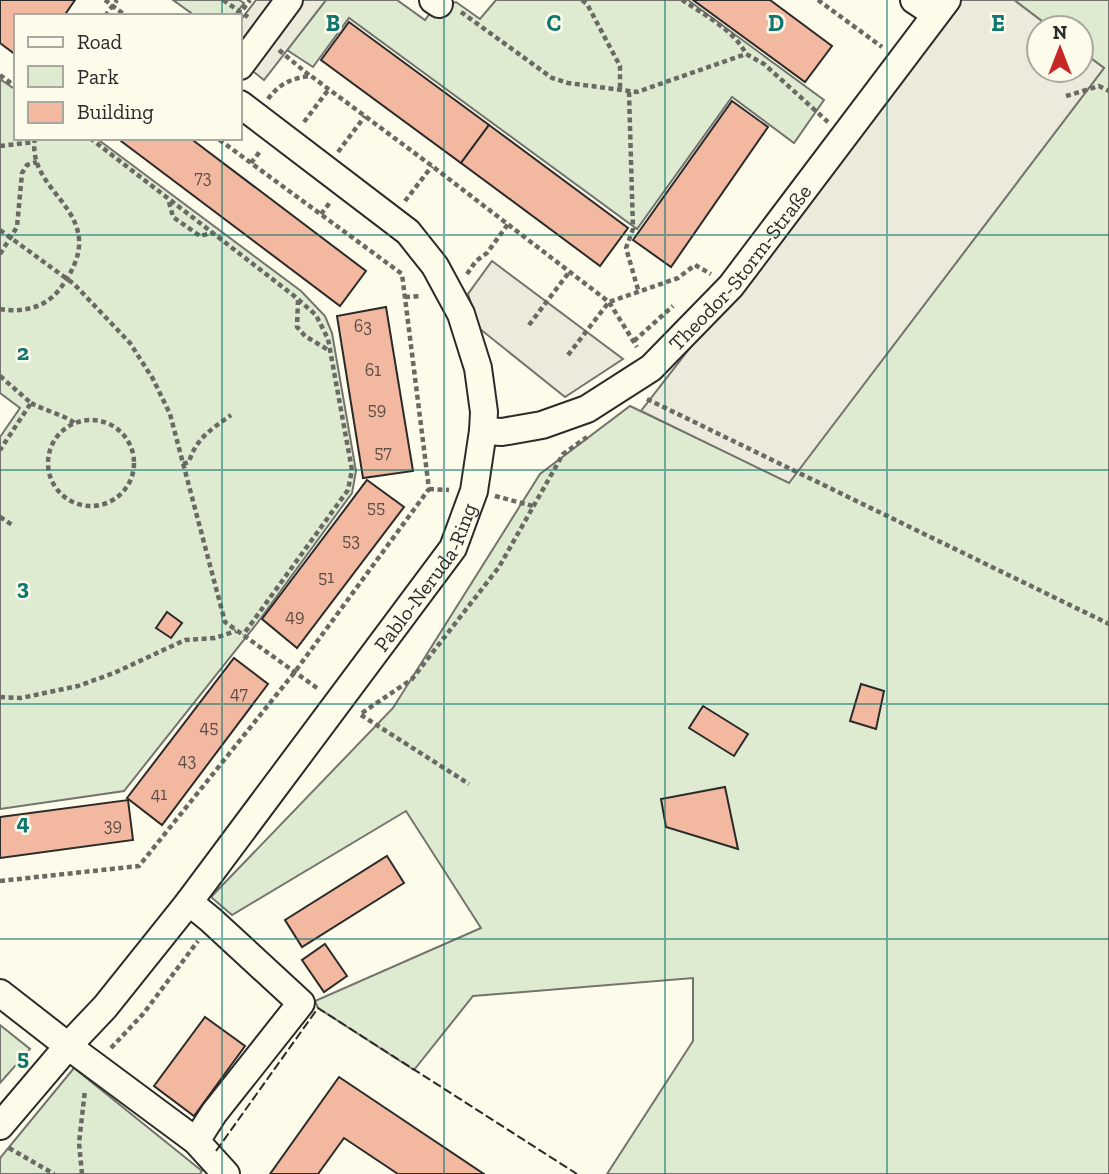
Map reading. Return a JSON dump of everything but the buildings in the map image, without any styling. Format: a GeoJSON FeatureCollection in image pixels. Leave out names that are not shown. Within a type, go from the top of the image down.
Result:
{"type":"FeatureCollection","features":[{"type":"Feature","properties":{"kind":"street"},"geometry":{"type":"LineString","coordinates":[[242,63],[289,0]]}},
{"type":"Feature","properties":{"kind":"street","name":"Theodor-Storm-Straße"},"geometry":{"type":"LineString","coordinates":[[483,431],[502,432],[542,425],[576,413],[616,392],[651,368],[732,286],[835,128],[932,5]]}},
{"type":"Feature","properties":{"kind":"street","name":"Pablo-Neruda-Ring"},"geometry":{"type":"LineString","coordinates":[[3,1136],[68,1046],[105,1007],[189,902],[350,713],[453,548],[474,491],[484,412],[478,369],[461,314],[435,266],[408,232],[247,110]]}},
{"type":"Feature","properties":{"kind":"street"},"geometry":{"type":"LineString","coordinates":[[189,902],[301,1003],[196,1141]]}},
{"type":"Feature","properties":{"kind":"street"},"geometry":{"type":"LineString","coordinates":[[0,993],[94,1067],[196,1141],[226,1174]]}},
{"type":"Feature","properties":{"kind":"path"},"geometry":{"type":"LineString","coordinates":[[105,0],[124,14]]}},
{"type":"Feature","properties":{"kind":"path"},"geometry":{"type":"LineString","coordinates":[[106,14],[117,0]]}},
{"type":"Feature","properties":{"kind":"path"},"geometry":{"type":"LineString","coordinates":[[582,0],[587,4],[620,66],[620,89]]}},
{"type":"Feature","properties":{"kind":"path"},"geometry":{"type":"LineString","coordinates":[[682,0],[715,22],[742,46],[746,54],[764,64],[835,128]]}},
{"type":"Feature","properties":{"kind":"path"},"geometry":{"type":"LineString","coordinates":[[818,0],[883,47],[875,58]]}},
{"type":"Feature","properties":{"kind":"path"},"geometry":{"type":"LineString","coordinates":[[436,2],[449,3],[552,78],[568,83],[637,92],[746,54]]}},
{"type":"Feature","properties":{"kind":"path"},"geometry":{"type":"LineString","coordinates":[[262,36],[609,302],[651,368],[643,398],[1109,624]]}},
{"type":"Feature","properties":{"kind":"path"},"geometry":{"type":"LineString","coordinates":[[247,110],[294,77],[311,76]]}},
{"type":"Feature","properties":{"kind":"path"},"geometry":{"type":"LineString","coordinates":[[1066,96],[1099,86],[1109,91]]}},
{"type":"Feature","properties":{"kind":"path"},"geometry":{"type":"LineString","coordinates":[[289,141],[329,89]]}},
{"type":"Feature","properties":{"kind":"path"},"geometry":{"type":"LineString","coordinates":[[629,92],[633,229],[626,248],[639,293]]}},
{"type":"Feature","properties":{"kind":"path"},"geometry":{"type":"LineString","coordinates":[[834,110],[835,128]]}},
{"type":"Feature","properties":{"kind":"path"},"geometry":{"type":"LineString","coordinates":[[325,169],[365,116]]}},
{"type":"Feature","properties":{"kind":"path"},"geometry":{"type":"LineString","coordinates":[[0,146],[35,140],[37,162],[43,178],[68,207],[77,228],[76,255],[66,279],[53,297],[37,306],[16,312],[0,309]]}},
{"type":"Feature","properties":{"kind":"path"},"geometry":{"type":"LineString","coordinates":[[93,140],[298,299],[316,315],[328,340],[352,470],[348,490],[243,635]]}},
{"type":"Feature","properties":{"kind":"path"},"geometry":{"type":"LineString","coordinates":[[0,881],[139,866],[294,673],[429,489],[402,274],[220,140]]}},
{"type":"Feature","properties":{"kind":"path"},"geometry":{"type":"LineString","coordinates":[[0,254],[16,227],[22,173],[27,165],[37,162]]}},
{"type":"Feature","properties":{"kind":"path"},"geometry":{"type":"LineString","coordinates":[[391,219],[432,166]]}},
{"type":"Feature","properties":{"kind":"path"},"geometry":{"type":"LineString","coordinates":[[169,201],[173,217],[200,236],[213,233]]}},
{"type":"Feature","properties":{"kind":"path"},"geometry":{"type":"LineString","coordinates":[[0,230],[74,284],[130,343],[153,379],[170,414],[225,622],[350,713],[469,784]]}},
{"type":"Feature","properties":{"kind":"path"},"geometry":{"type":"LineString","coordinates":[[568,355],[609,302],[678,278],[695,265],[711,274],[719,263]]}},
{"type":"Feature","properties":{"kind":"path"},"geometry":{"type":"LineString","coordinates":[[528,325],[570,271]]}},
{"type":"Feature","properties":{"kind":"path"},"geometry":{"type":"LineString","coordinates":[[298,299],[297,327],[305,336],[331,351]]}},
{"type":"Feature","properties":{"kind":"path"},"geometry":{"type":"LineString","coordinates":[[0,376],[31,403],[49,413],[71,419],[74,423]]}},
{"type":"Feature","properties":{"kind":"path"},"geometry":{"type":"LineString","coordinates":[[0,450],[31,403]]}},
{"type":"Feature","properties":{"kind":"path"},"geometry":{"type":"LineString","coordinates":[[183,464],[189,461],[193,447],[204,434],[231,415]]}},
{"type":"Feature","properties":{"kind":"path"},"geometry":{"type":"LineString","coordinates":[[89,420],[103,422],[116,428],[130,445],[134,467],[130,481],[122,493],[110,502],[97,506],[83,505],[59,492],[52,481],[48,467],[49,454],[54,441],[63,430],[74,423],[89,420]]}},
{"type":"Feature","properties":{"kind":"path"},"geometry":{"type":"LineString","coordinates":[[350,713],[412,679],[499,566],[562,454],[593,433]]}},
{"type":"Feature","properties":{"kind":"path"},"geometry":{"type":"LineString","coordinates":[[0,517],[14,526]]}},
{"type":"Feature","properties":{"kind":"path"},"geometry":{"type":"LineString","coordinates":[[0,697],[21,698],[78,686],[114,673],[186,640],[215,638],[237,631]]}},
{"type":"Feature","properties":{"kind":"path"},"geometry":{"type":"LineString","coordinates":[[82,1174],[79,1143],[86,1079],[143,1014],[192,951],[211,920]]}},
{"type":"Feature","properties":{"kind":"path"},"geometry":{"type":"LineString","coordinates":[[3,1136],[54,1174]]}},
{"type":"Feature","properties":{"kind":"green space"},"geometry":{"type":"Polygon","coordinates":[[[173,0],[239,0],[244,3],[236,14],[191,13],[173,0]]]}},
{"type":"Feature","properties":{"kind":"green space"},"geometry":{"type":"Polygon","coordinates":[[[326,0],[397,0],[425,20],[433,9],[456,2],[480,19],[496,0],[688,0],[824,100],[794,143],[732,97],[637,229],[349,18],[313,67],[287,50],[326,0]]]}},
{"type":"Feature","properties":{"kind":"green space"},"geometry":{"type":"Polygon","coordinates":[[[1014,0],[1109,0],[1109,1174],[607,1174],[693,1041],[693,978],[473,996],[414,1070],[318,1008],[315,1001],[481,928],[406,811],[232,915],[211,897],[393,708],[540,474],[630,406],[789,482],[1092,84],[1095,84],[1104,68],[1095,61],[1095,14],[1032,14],[1014,0]]]}},
{"type":"Feature","properties":{"kind":"green space"},"geometry":{"type":"Polygon","coordinates":[[[0,79],[14,89],[14,140],[99,140],[301,291],[325,316],[332,333],[356,471],[352,493],[258,622],[124,791],[0,809],[0,437],[20,408],[0,393],[0,79]]]}},
{"type":"Feature","properties":{"kind":"green space"},"geometry":{"type":"Polygon","coordinates":[[[0,1025],[30,1049],[0,1083],[0,1025]]]}},
{"type":"Feature","properties":{"kind":"green space"},"geometry":{"type":"Polygon","coordinates":[[[74,1068],[202,1171],[200,1174],[0,1174],[0,1158],[74,1068]]]}},
{"type":"Feature","properties":{"kind":"shaded area"},"geometry":{"type":"Polygon","coordinates":[[[256,0],[326,0],[264,80],[242,63],[242,18],[256,0]]]}},
{"type":"Feature","properties":{"kind":"shaded area"},"geometry":{"type":"Polygon","coordinates":[[[960,0],[1014,0],[1032,14],[1025,14],[1025,84],[1092,84],[789,483],[641,411],[960,0]]]}},
{"type":"Feature","properties":{"kind":"shaded area"},"geometry":{"type":"Polygon","coordinates":[[[1095,61],[1104,68],[1095,80],[1095,61]]]}},
{"type":"Feature","properties":{"kind":"shaded area"},"geometry":{"type":"Polygon","coordinates":[[[492,261],[623,359],[565,397],[480,329],[468,294],[492,261]]]}},
{"type":"Feature","properties":{"kind":"fence"},"geometry":{"type":"LineString","coordinates":[[216,1151],[318,1008],[577,1174]]}}]}
